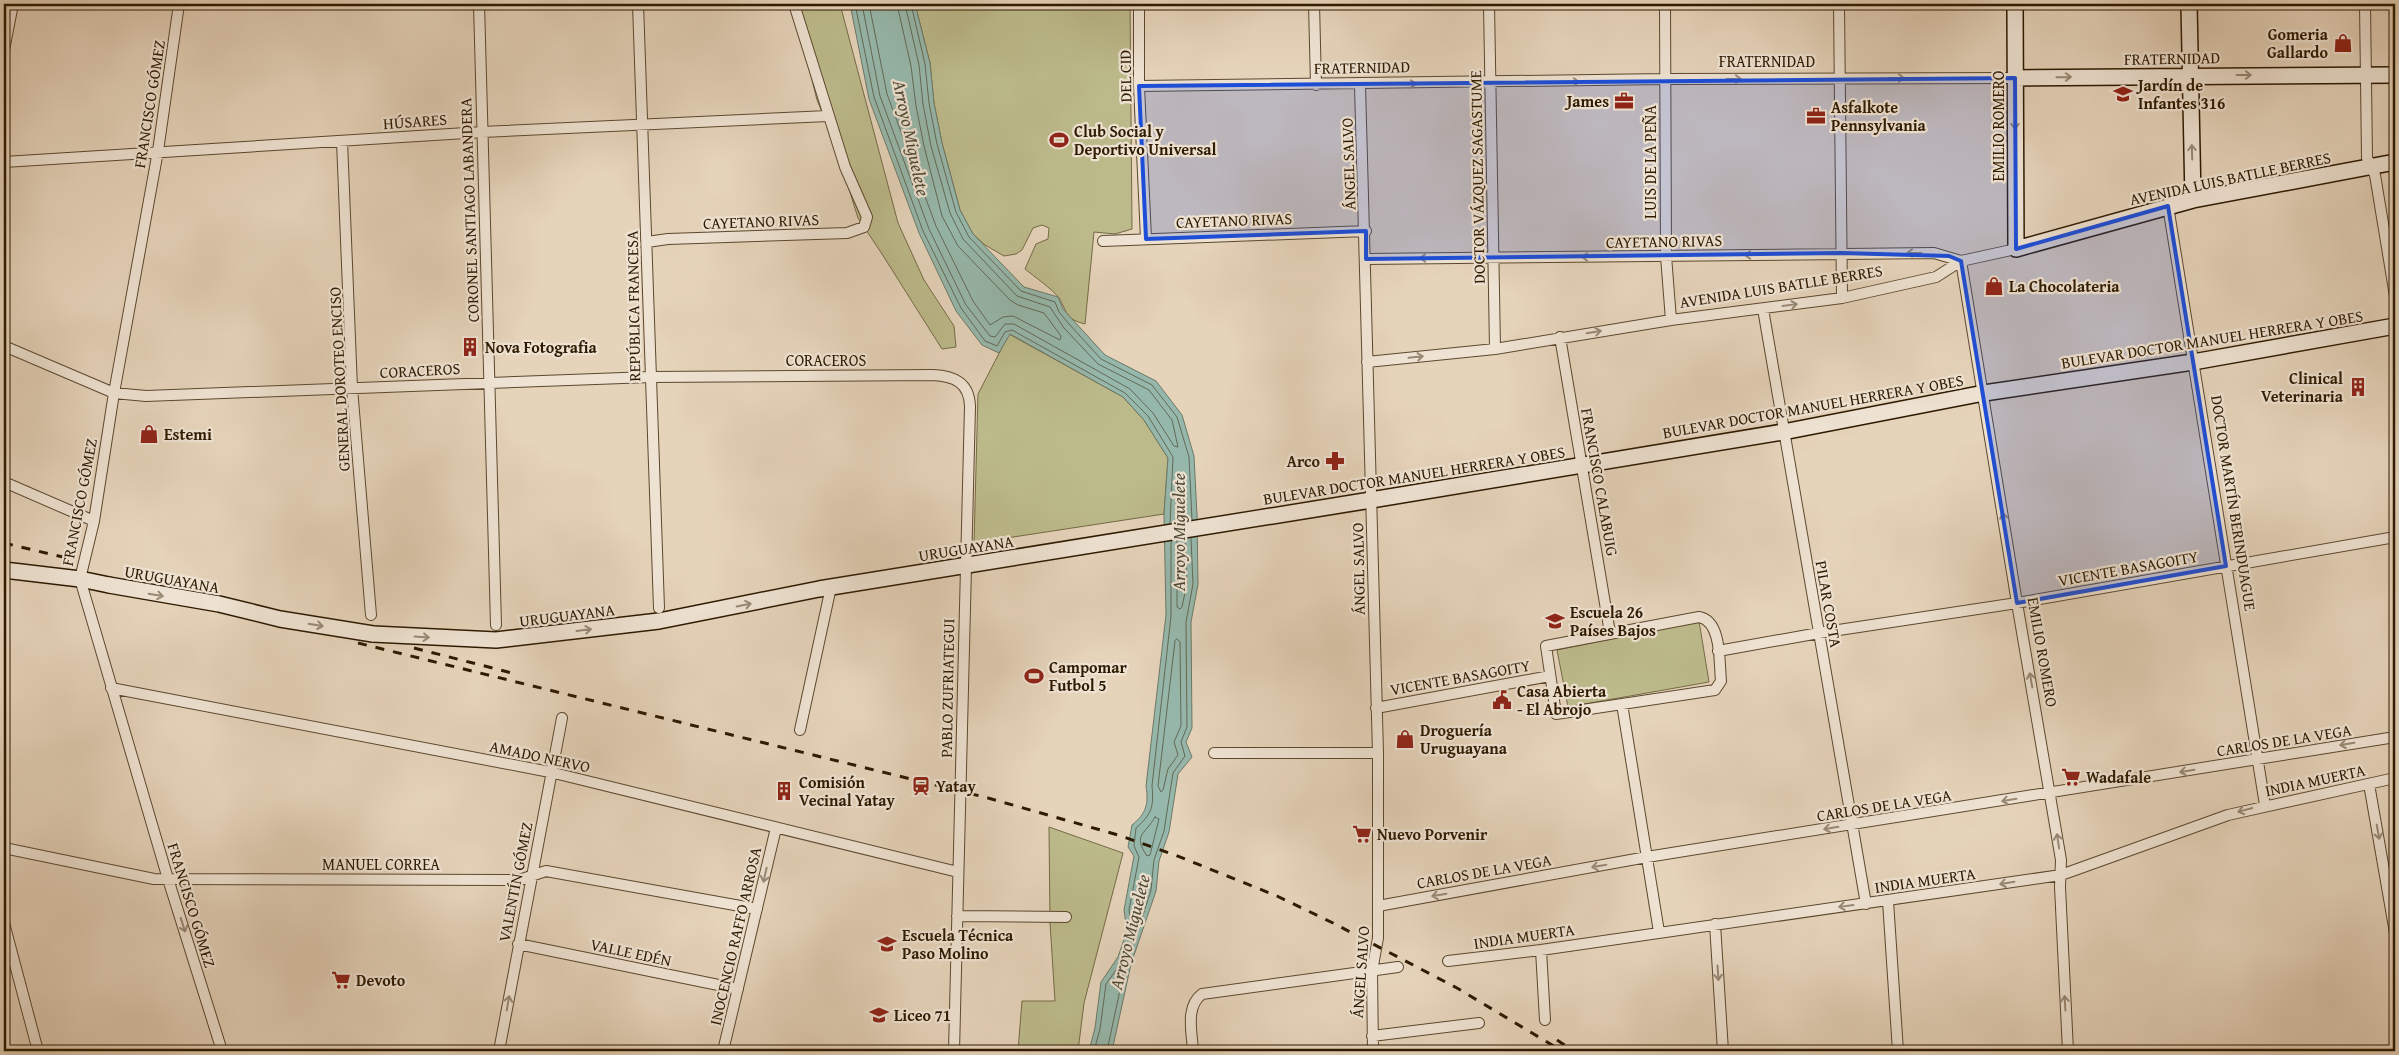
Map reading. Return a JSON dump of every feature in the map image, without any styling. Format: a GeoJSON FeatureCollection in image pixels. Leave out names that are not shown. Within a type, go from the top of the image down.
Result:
{"type":"FeatureCollection","features":[{"type":"Feature","properties":{"kind":"street"},"geometry":{"type":"LineString","coordinates":[[4,50],[14,4]]}},
{"type":"Feature","properties":{"kind":"street","name":"FRANCISCO GÓMEZ"},"geometry":{"type":"LineString","coordinates":[[179,4],[158,151],[114,393],[94,521],[80,579],[168,879],[222,1051]]}},
{"type":"Feature","properties":{"kind":"street","name":"CORONEL SANTIAGO LABANDERA"},"geometry":{"type":"LineString","coordinates":[[478,4],[496,625]]}},
{"type":"Feature","properties":{"kind":"street","name":"REPÚBLICA FRANCESA"},"geometry":{"type":"LineString","coordinates":[[638,4],[659,608]]}},
{"type":"Feature","properties":{"kind":"street"},"geometry":{"type":"LineString","coordinates":[[794,4],[828,116]]}},
{"type":"Feature","properties":{"kind":"street","name":"DEL CID"},"geometry":{"type":"LineString","coordinates":[[1139,4],[1139,86],[1146,239]]}},
{"type":"Feature","properties":{"kind":"street"},"geometry":{"type":"LineString","coordinates":[[1314,4],[1316,85]]}},
{"type":"Feature","properties":{"kind":"street","name":"DOCTOR VÁZQUEZ SAGASTUME"},"geometry":{"type":"LineString","coordinates":[[1489,4],[1495,349]]}},
{"type":"Feature","properties":{"kind":"street","name":"LUIS DE LA PEÑA"},"geometry":{"type":"LineString","coordinates":[[1665,4],[1666,256],[1671,320]]}},
{"type":"Feature","properties":{"kind":"street"},"geometry":{"type":"LineString","coordinates":[[1839,4],[1842,298]]}},
{"type":"Feature","properties":{"kind":"street","name":"EMILIO ROMERO"},"geometry":{"type":"LineString","coordinates":[[2015,4],[2016,249]]}},
{"type":"Feature","properties":{"kind":"street"},"geometry":{"type":"LineString","coordinates":[[2189,4],[2193,200]]}},
{"type":"Feature","properties":{"kind":"street"},"geometry":{"type":"LineString","coordinates":[[2365,4],[2368,158],[2375,174],[2395,296]]}},
{"type":"Feature","properties":{"kind":"street","name":"FRATERNIDAD"},"geometry":{"type":"LineString","coordinates":[[1139,86],[1360,85],[1665,79],[2395,75]]}},
{"type":"Feature","properties":{"kind":"street","name":"ÁNGEL SALVO"},"geometry":{"type":"LineString","coordinates":[[1360,85],[1366,231],[1367,362],[1378,753],[1378,945],[1372,971],[1372,1051]]}},
{"type":"Feature","properties":{"kind":"street","name":"HÚSARES"},"geometry":{"type":"LineString","coordinates":[[4,162],[482,132],[828,116]]}},
{"type":"Feature","properties":{"kind":"street","name":"CAYETANO RIVAS"},"geometry":{"type":"LineString","coordinates":[[647,242],[668,239],[847,233],[864,226],[867,217],[846,167],[828,116]]}},
{"type":"Feature","properties":{"kind":"street","name":"GENERAL DOROTEO ENCISO"},"geometry":{"type":"LineString","coordinates":[[342,141],[352,388],[371,615]]}},
{"type":"Feature","properties":{"kind":"street","name":"AVENIDA LUIS BATLLE BERRES"},"geometry":{"type":"LineString","coordinates":[[1367,362],[1495,349],[1671,320],[1842,298],[1936,277],[1961,262],[2016,249],[2168,206],[2395,162]]}},
{"type":"Feature","properties":{"kind":"street","name":"DOCTOR MARTÍN BERINDUAGUE"},"geometry":{"type":"LineString","coordinates":[[2168,206],[2265,805]]}},
{"type":"Feature","properties":{"kind":"street","name":"CAYETANO RIVAS"},"geometry":{"type":"LineString","coordinates":[[1103,241],[1366,231]]}},
{"type":"Feature","properties":{"kind":"street","name":"CAYETANO RIVAS"},"geometry":{"type":"LineString","coordinates":[[1366,259],[1934,253],[1961,262]]}},
{"type":"Feature","properties":{"kind":"street","name":"EMILIO ROMERO"},"geometry":{"type":"LineString","coordinates":[[1961,262],[2061,860],[2060,887],[2068,1051]]}},
{"type":"Feature","properties":{"kind":"street","name":"PILAR COSTA"},"geometry":{"type":"LineString","coordinates":[[1763,309],[1866,904]]}},
{"type":"Feature","properties":{"kind":"street","name":"BULEVAR DOCTOR MANUEL HERRERA Y OBES"},"geometry":{"type":"LineString","coordinates":[[1134,539],[1783,432],[1984,393],[2193,362],[2395,326]]}},
{"type":"Feature","properties":{"kind":"street","name":"FRANCISCO CALABUIG"},"geometry":{"type":"LineString","coordinates":[[1560,337],[1610,633]]}},
{"type":"Feature","properties":{"kind":"street","name":"CORACEROS"},"geometry":{"type":"LineString","coordinates":[[4,346],[114,393],[146,396],[650,376],[934,375],[954,378],[965,386]]}},
{"type":"Feature","properties":{"kind":"street","name":"PABLO ZUFRIATEGUI"},"geometry":{"type":"LineString","coordinates":[[954,1051],[970,406],[965,386]]}},
{"type":"Feature","properties":{"kind":"street"},"geometry":{"type":"LineString","coordinates":[[4,482],[94,521]]}},
{"type":"Feature","properties":{"kind":"street","name":"VICENTE BASAGOITY"},"geometry":{"type":"LineString","coordinates":[[1718,650],[1819,632],[2017,603],[2395,537]]}},
{"type":"Feature","properties":{"kind":"street","name":"URUGUAYANA"},"geometry":{"type":"LineString","coordinates":[[4,570],[80,579],[219,604],[280,619],[373,634],[496,640],[660,621],[825,588],[1134,539]]}},
{"type":"Feature","properties":{"kind":"street"},"geometry":{"type":"LineString","coordinates":[[800,730],[825,588]]}},
{"type":"Feature","properties":{"kind":"street","name":"VICENTE BASAGOITY"},"geometry":{"type":"LineString","coordinates":[[1699,617],[1705,618],[1714,628],[1718,650],[1721,681],[1715,690],[1556,714],[1546,646],[1699,617]]}},
{"type":"Feature","properties":{"kind":"street","name":"VICENTE BASAGOITY"},"geometry":{"type":"LineString","coordinates":[[1376,708],[1550,676]]}},
{"type":"Feature","properties":{"kind":"street","name":"AMADO NERVO"},"geometry":{"type":"LineString","coordinates":[[111,688],[550,772],[958,872]]}},
{"type":"Feature","properties":{"kind":"street"},"geometry":{"type":"LineString","coordinates":[[1622,704],[1659,932]]}},
{"type":"Feature","properties":{"kind":"street","name":"VALENTÍN GÓMEZ"},"geometry":{"type":"LineString","coordinates":[[499,1051],[550,772],[562,718]]}},
{"type":"Feature","properties":{"kind":"street","name":"CARLOS DE LA VEGA"},"geometry":{"type":"LineString","coordinates":[[1378,906],[1647,857],[2395,736]]}},
{"type":"Feature","properties":{"kind":"street"},"geometry":{"type":"LineString","coordinates":[[1214,752],[1378,753]]}},
{"type":"Feature","properties":{"kind":"street","name":"INDIA MUERTA"},"geometry":{"type":"LineString","coordinates":[[1448,961],[1541,950],[2061,875],[2228,815],[2265,805],[2395,778]]}},
{"type":"Feature","properties":{"kind":"street"},"geometry":{"type":"LineString","coordinates":[[2369,784],[2395,933]]}},
{"type":"Feature","properties":{"kind":"street","name":"INOCENCIO RAFFO ARROSA"},"geometry":{"type":"LineString","coordinates":[[723,1051],[776,828]]}},
{"type":"Feature","properties":{"kind":"street","name":"MANUEL CORREA"},"geometry":{"type":"LineString","coordinates":[[4,848],[154,879],[519,880],[546,871],[757,909]]}},
{"type":"Feature","properties":{"kind":"street"},"geometry":{"type":"LineString","coordinates":[[1888,901],[1898,1051]]}},
{"type":"Feature","properties":{"kind":"street"},"geometry":{"type":"LineString","coordinates":[[957,916],[1066,917]]}},
{"type":"Feature","properties":{"kind":"street"},"geometry":{"type":"LineString","coordinates":[[4,923],[38,1051]]}},
{"type":"Feature","properties":{"kind":"street"},"geometry":{"type":"LineString","coordinates":[[1715,924],[1723,1051]]}},
{"type":"Feature","properties":{"kind":"street","name":"VALLE EDÉN"},"geometry":{"type":"LineString","coordinates":[[518,944],[738,989]]}},
{"type":"Feature","properties":{"kind":"street"},"geometry":{"type":"LineString","coordinates":[[1541,950],[1545,1020]]}},
{"type":"Feature","properties":{"kind":"street"},"geometry":{"type":"LineString","coordinates":[[1194,1051],[1191,1007],[1194,1000],[1202,994],[1398,968]]}},
{"type":"Feature","properties":{"kind":"street"},"geometry":{"type":"LineString","coordinates":[[1372,1036],[1479,1023]]}},
{"type":"Feature","properties":{"kind":"highlighted area"},"geometry":{"type":"Polygon","coordinates":[[[2015,78],[2016,249],[2168,206],[2226,566],[2017,603],[1961,261],[1949,256],[1841,253],[1366,259],[1366,231],[1146,239],[1139,86],[2015,78]]]}},
{"type":"Feature","properties":{"kind":"shaded area"},"geometry":{"type":"Polygon","coordinates":[[[793,4],[840,4],[898,223],[924,280],[954,326],[956,347],[942,349],[858,218],[834,141],[817,100],[793,4]]]}},
{"type":"Feature","properties":{"kind":"shaded area"},"geometry":{"type":"Polygon","coordinates":[[[915,4],[1130,4],[1132,229],[1115,234],[1094,232],[1085,324],[1070,318],[1056,294],[1025,269],[1036,244],[1048,239],[1049,228],[1042,225],[1033,228],[1022,250],[1016,254],[1004,256],[985,245],[973,234],[960,210],[942,143],[934,103],[930,63],[915,4]]]}},
{"type":"Feature","properties":{"kind":"shaded area"},"geometry":{"type":"Polygon","coordinates":[[[1009,334],[1123,397],[1144,420],[1168,458],[1164,514],[974,543],[978,394],[1009,334]]]}},
{"type":"Feature","properties":{"kind":"shaded area"},"geometry":{"type":"Polygon","coordinates":[[[1699,621],[1709,682],[1568,707],[1557,650],[1699,621]]]}},
{"type":"Feature","properties":{"kind":"shaded area"},"geometry":{"type":"Polygon","coordinates":[[[1049,827],[1123,853],[1084,1003],[1078,1051],[1018,1051],[1022,1001],[1055,1001],[1050,923],[1049,827]]]}},
{"type":"Feature","properties":{"kind":"water","name":"Arroyo Miguelete"},"geometry":{"type":"Polygon","coordinates":[[[850,4],[915,4],[930,63],[934,103],[942,143],[960,210],[973,234],[1024,287],[1058,297],[1063,309],[1105,355],[1156,381],[1182,415],[1194,456],[1198,584],[1191,622],[1192,728],[1186,742],[1192,757],[1178,774],[1169,832],[1159,861],[1156,891],[1131,964],[1112,1051],[1089,1051],[1095,1028],[1101,982],[1118,957],[1127,931],[1124,910],[1134,856],[1128,847],[1132,825],[1141,817],[1147,803],[1146,786],[1166,615],[1164,514],[1168,458],[1144,420],[1123,397],[1010,334],[999,353],[982,345],[956,311],[919,233],[869,99],[850,4]]]}},
{"type":"Feature","properties":{"kind":"railway"},"geometry":{"type":"LineString","coordinates":[[4,543],[67,558]]}},
{"type":"Feature","properties":{"kind":"railway"},"geometry":{"type":"LineString","coordinates":[[358,643],[988,798],[1118,835],[1175,855],[1277,896],[1333,923],[1457,988],[1562,1051]]}},
{"type":"Feature","properties":{"kind":"railway"},"geometry":{"type":"LineString","coordinates":[[414,648],[516,674]]}},
{"type":"Feature","properties":{"kind":"railway"},"geometry":{"type":"LineString","coordinates":[[1557,1040],[1574,1051]]}},
{"type":"Feature","properties":{"kind":"place","name":"Gomeria Gallardo"},"geometry":{"type":"Point","coordinates":[2343,43]}},
{"type":"Feature","properties":{"kind":"place","name":"Jardín de Infantes 316"},"geometry":{"type":"Point","coordinates":[2123,94]}},
{"type":"Feature","properties":{"kind":"place","name":"James"},"geometry":{"type":"Point","coordinates":[1624,101]}},
{"type":"Feature","properties":{"kind":"place","name":"Asfalkote Pennsylvania"},"geometry":{"type":"Point","coordinates":[1816,116]}},
{"type":"Feature","properties":{"kind":"place","name":"Club Social y Deportivo Universal"},"geometry":{"type":"Point","coordinates":[1059,140]}},
{"type":"Feature","properties":{"kind":"place","name":"La Chocolateria"},"geometry":{"type":"Point","coordinates":[1994,286]}},
{"type":"Feature","properties":{"kind":"place","name":"Nova Fotografia"},"geometry":{"type":"Point","coordinates":[470,347]}},
{"type":"Feature","properties":{"kind":"place","name":"Clinical Veterinaria"},"geometry":{"type":"Point","coordinates":[2358,387]}},
{"type":"Feature","properties":{"kind":"place","name":"Estemi"},"geometry":{"type":"Point","coordinates":[149,434]}},
{"type":"Feature","properties":{"kind":"place","name":"Arco"},"geometry":{"type":"Point","coordinates":[1335,461]}},
{"type":"Feature","properties":{"kind":"place","name":"Escuela 26 Países Bajos"},"geometry":{"type":"Point","coordinates":[1555,621]}},
{"type":"Feature","properties":{"kind":"place","name":"Campomar Futbol 5"},"geometry":{"type":"Point","coordinates":[1034,676]}},
{"type":"Feature","properties":{"kind":"place","name":"Casa Abierta - El Abrojo"},"geometry":{"type":"Point","coordinates":[1502,700]}},
{"type":"Feature","properties":{"kind":"place","name":"Droguería Uruguayana"},"geometry":{"type":"Point","coordinates":[1405,739]}},
{"type":"Feature","properties":{"kind":"place","name":"Wadafale"},"geometry":{"type":"Point","coordinates":[2071,777]}},
{"type":"Feature","properties":{"kind":"place","name":"Yatay"},"geometry":{"type":"Point","coordinates":[921,786]}},
{"type":"Feature","properties":{"kind":"place","name":"Comisión Vecinal Yatay"},"geometry":{"type":"Point","coordinates":[784,791]}},
{"type":"Feature","properties":{"kind":"place","name":"Nuevo Porvenir"},"geometry":{"type":"Point","coordinates":[1362,834]}},
{"type":"Feature","properties":{"kind":"place","name":"Escuela Técnica Paso Molino"},"geometry":{"type":"Point","coordinates":[887,944]}},
{"type":"Feature","properties":{"kind":"place","name":"Devoto"},"geometry":{"type":"Point","coordinates":[341,980]}},
{"type":"Feature","properties":{"kind":"place","name":"Liceo 71"},"geometry":{"type":"Point","coordinates":[879,1015]}}]}
